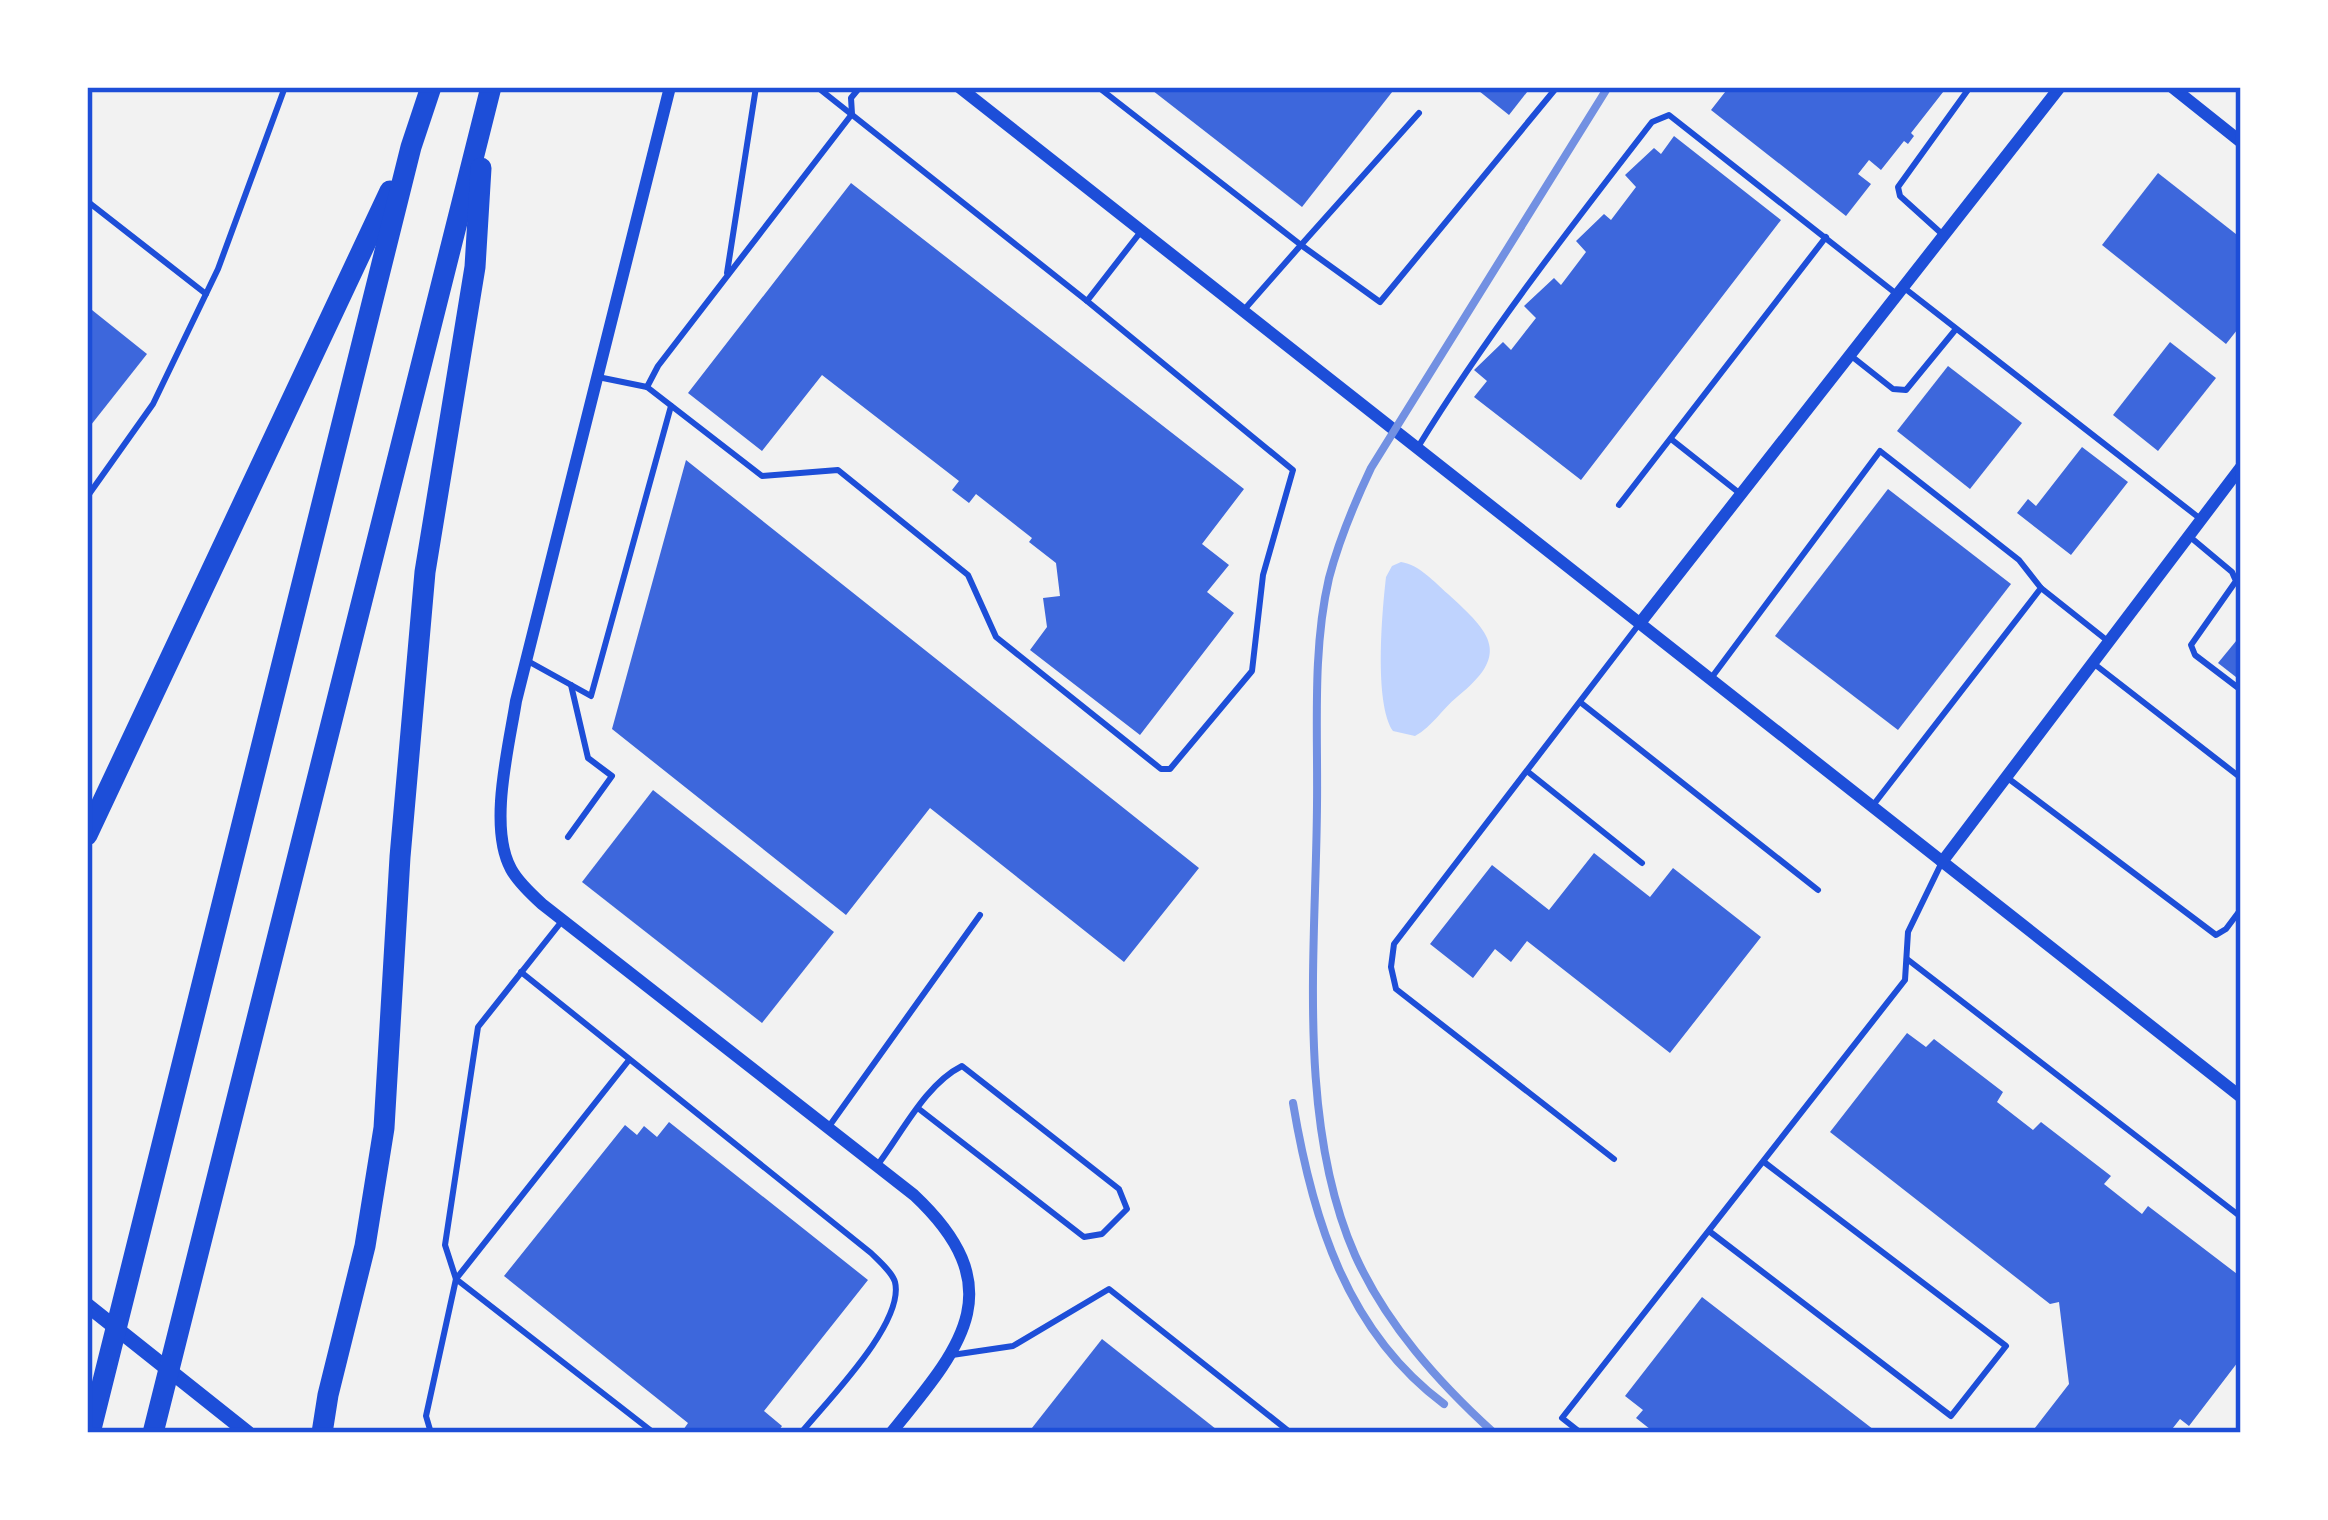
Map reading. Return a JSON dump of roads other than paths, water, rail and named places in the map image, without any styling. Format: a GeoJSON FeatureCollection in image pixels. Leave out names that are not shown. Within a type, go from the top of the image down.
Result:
{"type":"FeatureCollection","features":[{"type":"Feature","properties":{"kind":"highway"},"geometry":{"type":"LineString","coordinates":[[90,1433],[411,147],[431,87]]}},
{"type":"Feature","properties":{"kind":"highway"},"geometry":{"type":"LineString","coordinates":[[153,1433],[490,87]]}},
{"type":"Feature","properties":{"kind":"highway"},"geometry":{"type":"LineString","coordinates":[[322,1433],[365,1246],[384,1128],[400,857],[425,572],[475,267],[483,115]]}},
{"type":"Feature","properties":{"kind":"highway"},"geometry":{"type":"LineString","coordinates":[[87,835],[411,147]]}},
{"type":"Feature","properties":{"kind":"street"},"geometry":{"type":"LineString","coordinates":[[670,87],[526,661],[507,756],[503,847],[525,888],[562,921],[935,1215],[963,1260],[970,1303],[966,1325],[952,1355],[891,1433]]}},
{"type":"Feature","properties":{"kind":"street"},"geometry":{"type":"LineString","coordinates":[[959,87],[2241,1097]]}},
{"type":"Feature","properties":{"kind":"street"},"geometry":{"type":"LineString","coordinates":[[1640,623],[2060,87]]}},
{"type":"Feature","properties":{"kind":"street"},"geometry":{"type":"LineString","coordinates":[[2172,87],[2241,142]]}},
{"type":"Feature","properties":{"kind":"street"},"geometry":{"type":"LineString","coordinates":[[1942,862],[2241,467]]}},
{"type":"Feature","properties":{"kind":"street"},"geometry":{"type":"LineString","coordinates":[[87,1305],[248,1433]]}},
{"type":"Feature","properties":{"kind":"lane"},"geometry":{"type":"LineString","coordinates":[[87,497],[153,404],[206,294],[286,87]]}},
{"type":"Feature","properties":{"kind":"lane"},"geometry":{"type":"LineString","coordinates":[[727,277],[756,87]]}},
{"type":"Feature","properties":{"kind":"lane"},"geometry":{"type":"LineString","coordinates":[[596,377],[647,387],[762,476],[838,470],[968,575],[996,637],[1161,769],[1169,769],[1252,671],[1263,575],[1293,470],[817,87]]}},
{"type":"Feature","properties":{"kind":"lane"},"geometry":{"type":"LineString","coordinates":[[647,387],[658,366],[852,114],[850,98],[860,87]]}},
{"type":"Feature","properties":{"kind":"lane"},"geometry":{"type":"LineString","coordinates":[[1098,87],[1380,302],[1557,87]]}},
{"type":"Feature","properties":{"kind":"lane"},"geometry":{"type":"LineString","coordinates":[[1944,236],[1900,196],[1898,187],[1970,87]]}},
{"type":"Feature","properties":{"kind":"lane"},"geometry":{"type":"LineString","coordinates":[[1243,310],[1419,113]]}},
{"type":"Feature","properties":{"kind":"lane"},"geometry":{"type":"LineString","coordinates":[[1418,448],[1458,381],[1535,273],[1652,122],[1670,115],[2201,520]]}},
{"type":"Feature","properties":{"kind":"lane"},"geometry":{"type":"LineString","coordinates":[[87,201],[206,294]]}},
{"type":"Feature","properties":{"kind":"lane"},"geometry":{"type":"LineString","coordinates":[[1087,301],[1142,231]]}},
{"type":"Feature","properties":{"kind":"lane"},"geometry":{"type":"LineString","coordinates":[[1619,505],[1826,237]]}},
{"type":"Feature","properties":{"kind":"lane"},"geometry":{"type":"LineString","coordinates":[[1850,355],[1893,389],[1906,390],[1956,329]]}},
{"type":"Feature","properties":{"kind":"lane"},"geometry":{"type":"LineString","coordinates":[[526,661],[591,696],[671,406]]}},
{"type":"Feature","properties":{"kind":"lane"},"geometry":{"type":"LineString","coordinates":[[1671,439],[1741,495]]}},
{"type":"Feature","properties":{"kind":"lane"},"geometry":{"type":"LineString","coordinates":[[1711,680],[1880,451],[2019,560],[2041,588],[2109,641]]}},
{"type":"Feature","properties":{"kind":"lane"},"geometry":{"type":"LineString","coordinates":[[2188,536],[2232,572],[2236,581],[2191,644],[2195,655],[2241,690]]}},
{"type":"Feature","properties":{"kind":"lane"},"geometry":{"type":"LineString","coordinates":[[1872,806],[2041,588]]}},
{"type":"Feature","properties":{"kind":"lane"},"geometry":{"type":"LineString","coordinates":[[1613,1159],[1396,989],[1391,967],[1394,944],[1640,623]]}},
{"type":"Feature","properties":{"kind":"lane"},"geometry":{"type":"LineString","coordinates":[[2093,663],[2241,778]]}},
{"type":"Feature","properties":{"kind":"lane"},"geometry":{"type":"LineString","coordinates":[[568,837],[612,776],[588,758],[571,685]]}},
{"type":"Feature","properties":{"kind":"lane"},"geometry":{"type":"LineString","coordinates":[[1580,702],[1818,890]]}},
{"type":"Feature","properties":{"kind":"lane"},"geometry":{"type":"LineString","coordinates":[[1527,771],[1642,863]]}},
{"type":"Feature","properties":{"kind":"lane"},"geometry":{"type":"LineString","coordinates":[[2006,777],[2216,934],[2241,909]]}},
{"type":"Feature","properties":{"kind":"lane"},"geometry":{"type":"LineString","coordinates":[[1580,1433],[1562,1418],[1905,980],[1908,932],[1942,862]]}},
{"type":"Feature","properties":{"kind":"lane"},"geometry":{"type":"LineString","coordinates":[[828,1128],[980,914]]}},
{"type":"Feature","properties":{"kind":"lane"},"geometry":{"type":"LineString","coordinates":[[562,921],[478,1027],[445,1245],[456,1279],[654,1433]]}},
{"type":"Feature","properties":{"kind":"lane"},"geometry":{"type":"LineString","coordinates":[[1907,959],[2241,1217]]}},
{"type":"Feature","properties":{"kind":"lane"},"geometry":{"type":"LineString","coordinates":[[521,972],[871,1252],[895,1279],[896,1307],[881,1333],[801,1433]]}},
{"type":"Feature","properties":{"kind":"lane"},"geometry":{"type":"LineString","coordinates":[[430,1433],[426,1416],[456,1279],[630,1059]]}},
{"type":"Feature","properties":{"kind":"lane"},"geometry":{"type":"LineString","coordinates":[[876,1166],[919,1108],[943,1076],[962,1066],[1119,1189],[1127,1209],[1102,1234],[1084,1237],[919,1108]]}},
{"type":"Feature","properties":{"kind":"lane"},"geometry":{"type":"LineString","coordinates":[[1709,1231],[1951,1416],[2006,1346],[1763,1161]]}},
{"type":"Feature","properties":{"kind":"lane"},"geometry":{"type":"LineString","coordinates":[[952,1355],[1013,1346],[1109,1289],[1291,1433]]}},
{"type":"Feature","properties":{"kind":"water"},"geometry":{"type":"Polygon","coordinates":[[[1401,562],[1421,570],[1463,608],[1489,644],[1485,668],[1474,682],[1415,736],[1393,731],[1381,679],[1386,577],[1401,562]]]}},
{"type":"Feature","properties":{"kind":"railway"},"geometry":{"type":"LineString","coordinates":[[1494,1433],[1434,1372],[1382,1305],[1355,1255],[1336,1203],[1324,1148],[1313,975],[1320,634],[1333,564],[1371,468],[1608,87]]}},
{"type":"Feature","properties":{"kind":"railway"},"geometry":{"type":"LineString","coordinates":[[1293,1103],[1323,1229],[1358,1307],[1410,1375],[1444,1404]]}}]}
